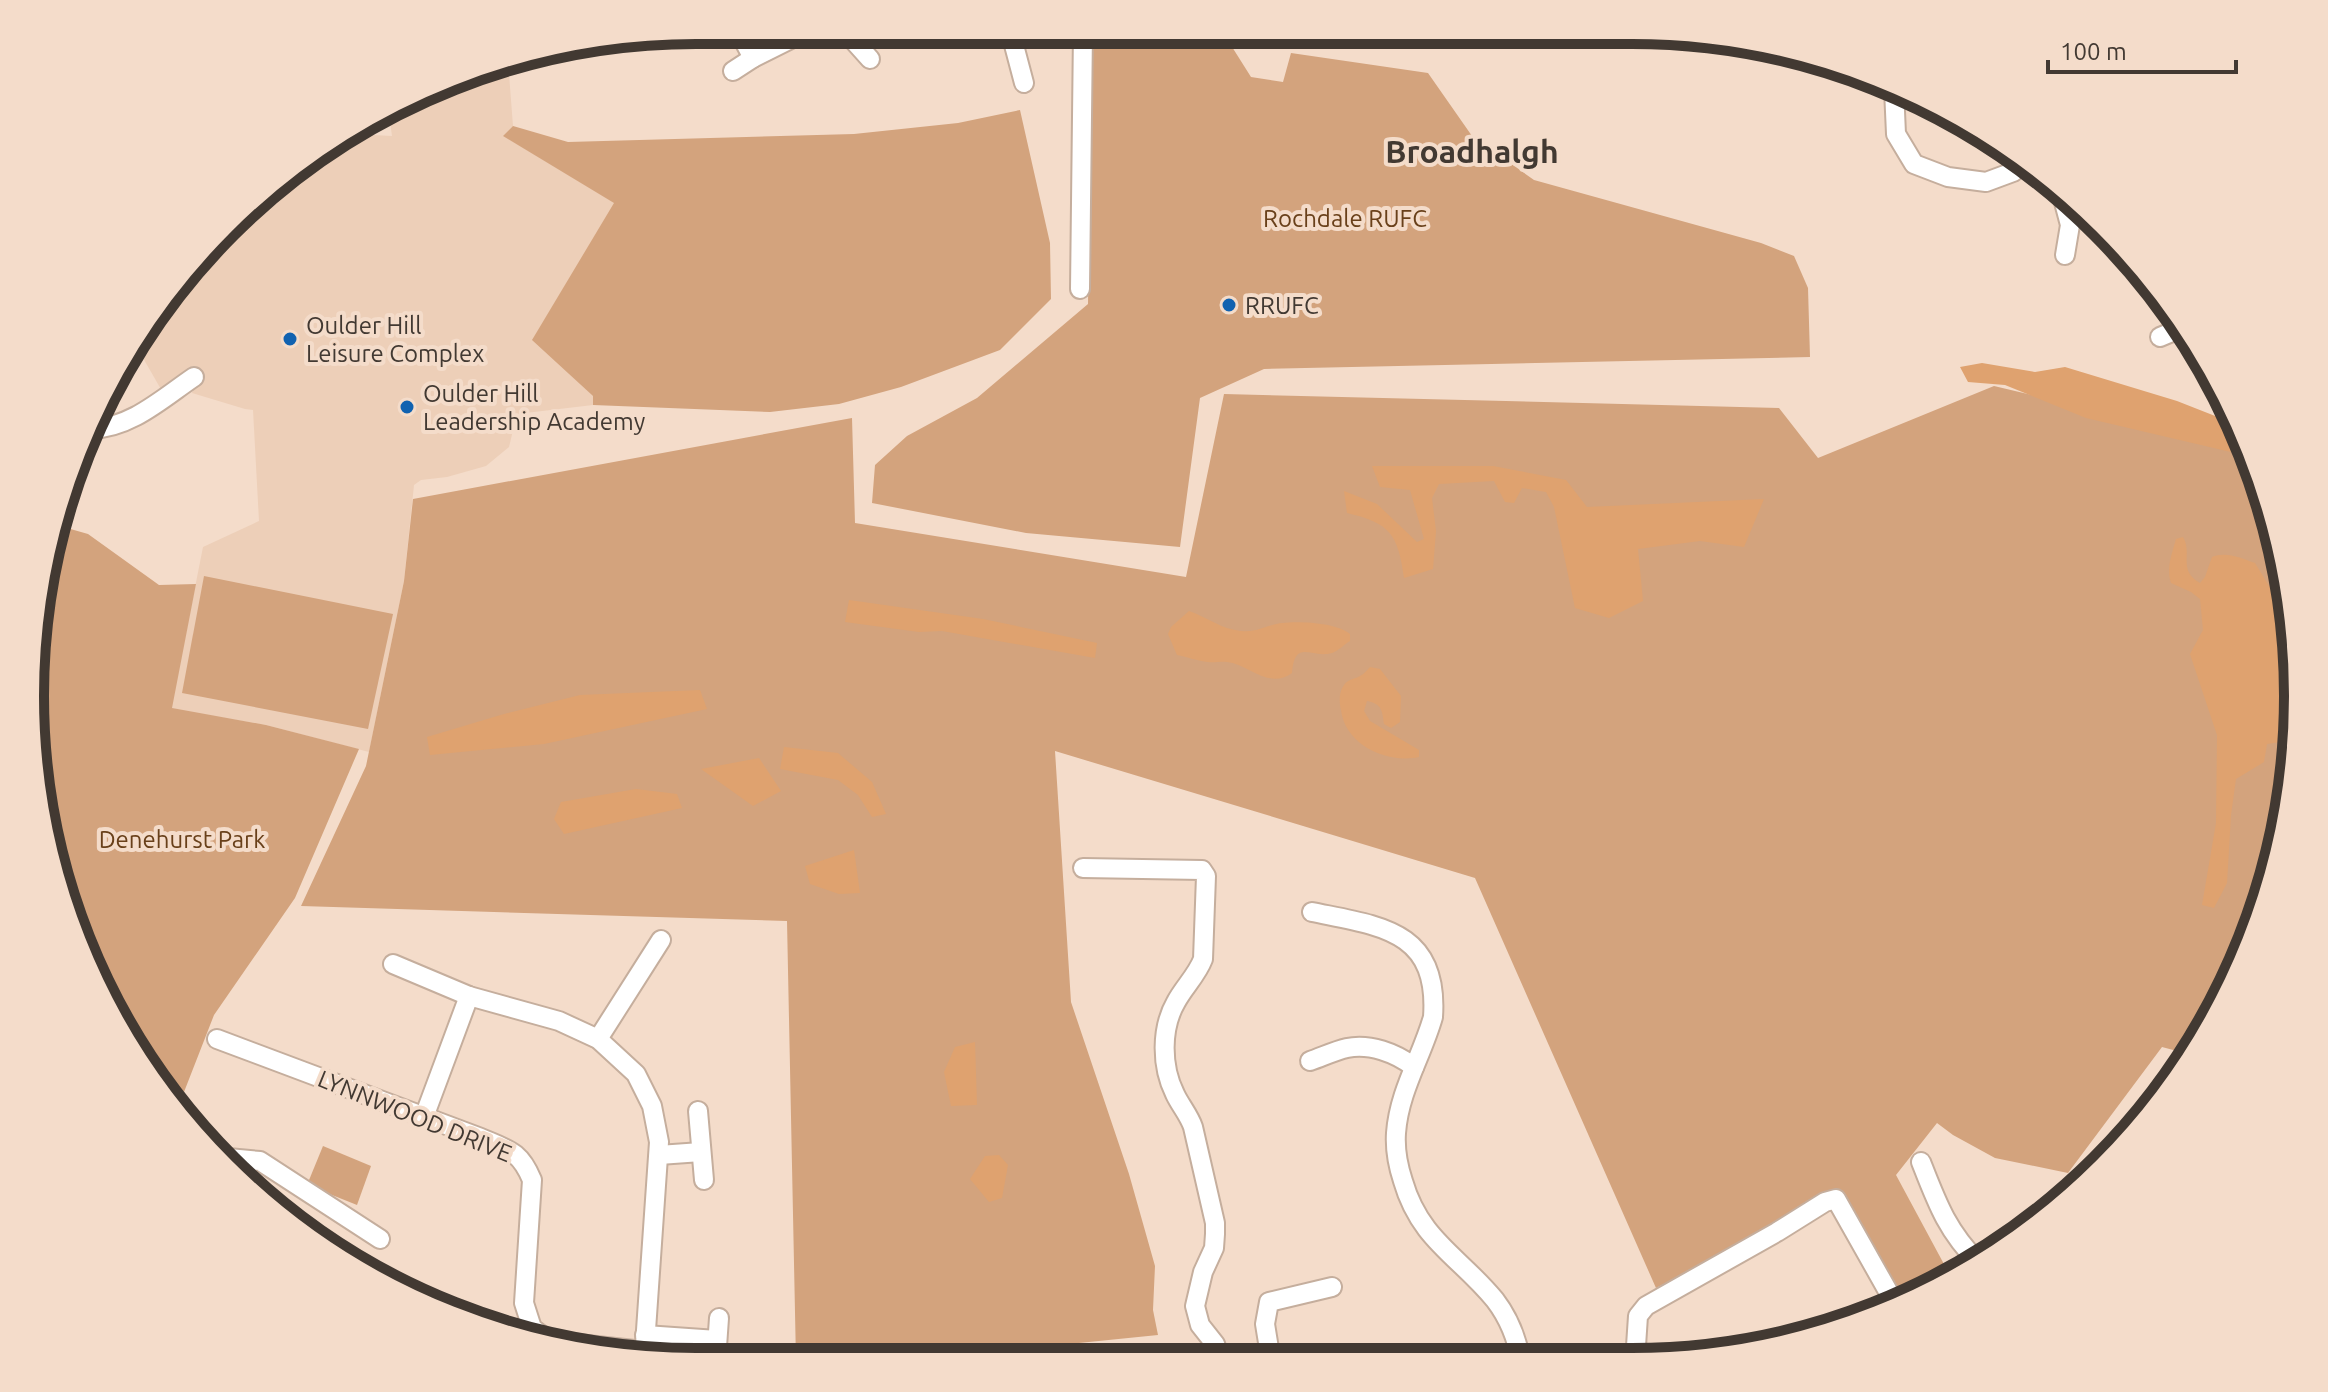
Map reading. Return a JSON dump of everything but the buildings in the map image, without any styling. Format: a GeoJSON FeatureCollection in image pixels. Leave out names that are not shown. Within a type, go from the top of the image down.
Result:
{"type":"FeatureCollection","features":[{"type":"Feature","properties":{"kind":"street"},"geometry":{"type":"LineString","coordinates":[[746,44],[753,58]]}},
{"type":"Feature","properties":{"kind":"street"},"geometry":{"type":"LineString","coordinates":[[733,71],[781,44]]}},
{"type":"Feature","properties":{"kind":"street"},"geometry":{"type":"LineString","coordinates":[[857,44],[870,59]]}},
{"type":"Feature","properties":{"kind":"street"},"geometry":{"type":"LineString","coordinates":[[1014,44],[1024,83]]}},
{"type":"Feature","properties":{"kind":"street"},"geometry":{"type":"LineString","coordinates":[[1080,289],[1083,44]]}},
{"type":"Feature","properties":{"kind":"street"},"geometry":{"type":"LineString","coordinates":[[1894,100],[1896,134],[1914,164],[1948,177],[1986,182],[2016,170]]}},
{"type":"Feature","properties":{"kind":"street"},"geometry":{"type":"LineString","coordinates":[[2065,255],[2070,225],[2066,210]]}},
{"type":"Feature","properties":{"kind":"street"},"geometry":{"type":"LineString","coordinates":[[2160,337],[2172,332]]}},
{"type":"Feature","properties":{"kind":"street"},"geometry":{"type":"LineString","coordinates":[[102,427],[135,417],[194,377]]}},
{"type":"Feature","properties":{"kind":"street"},"geometry":{"type":"LineString","coordinates":[[1083,868],[1202,870],[1206,876],[1203,959],[1170,1013],[1165,1038],[1166,1065],[1174,1093],[1193,1127],[1215,1223],[1214,1248],[1203,1272],[1195,1306],[1200,1325],[1216,1348]]}},
{"type":"Feature","properties":{"kind":"street"},"geometry":{"type":"LineString","coordinates":[[1312,912],[1385,929],[1407,940],[1429,970],[1433,1017],[1401,1102],[1396,1134],[1401,1174],[1415,1213],[1429,1233],[1495,1300],[1508,1319],[1517,1348]]}},
{"type":"Feature","properties":{"kind":"street"},"geometry":{"type":"LineString","coordinates":[[598,1039],[661,940]]}},
{"type":"Feature","properties":{"kind":"street"},"geometry":{"type":"LineString","coordinates":[[393,964],[469,996],[559,1021],[598,1039],[636,1074],[652,1106],[659,1142],[645,1346]]}},
{"type":"Feature","properties":{"kind":"street"},"geometry":{"type":"LineString","coordinates":[[424,1117],[469,996]]}},
{"type":"Feature","properties":{"kind":"street","name":"LYNNWOOD DRIVE"},"geometry":{"type":"LineString","coordinates":[[217,1039],[511,1151],[524,1162],[532,1180],[524,1303],[532,1327]]}},
{"type":"Feature","properties":{"kind":"street"},"geometry":{"type":"LineString","coordinates":[[1310,1061],[1357,1047],[1387,1052],[1403,1058],[1414,1067]]}},
{"type":"Feature","properties":{"kind":"street"},"geometry":{"type":"LineString","coordinates":[[698,1111],[704,1180]]}},
{"type":"Feature","properties":{"kind":"street"},"geometry":{"type":"LineString","coordinates":[[659,1155],[701,1152]]}},
{"type":"Feature","properties":{"kind":"street"},"geometry":{"type":"LineString","coordinates":[[237,1159],[260,1161],[380,1239]]}},
{"type":"Feature","properties":{"kind":"street"},"geometry":{"type":"LineString","coordinates":[[1921,1162],[1940,1211],[1970,1254]]}},
{"type":"Feature","properties":{"kind":"street"},"geometry":{"type":"LineString","coordinates":[[1636,1348],[1638,1316],[1646,1306],[1825,1202],[1836,1199],[1889,1295]]}},
{"type":"Feature","properties":{"kind":"street"},"geometry":{"type":"LineString","coordinates":[[1269,1348],[1265,1324],[1269,1302],[1332,1287]]}},
{"type":"Feature","properties":{"kind":"street"},"geometry":{"type":"LineString","coordinates":[[717,1348],[719,1318]]}},
{"type":"Feature","properties":{"kind":"street"},"geometry":{"type":"LineString","coordinates":[[654,1347],[717,1340]]}},
{"type":"Feature","properties":{"kind":"shaded area","name":"Oulder Hill Leadership Academy"},"geometry":{"type":"Polygon","coordinates":[[[509,72],[513,126],[504,136],[615,203],[533,339],[593,396],[593,405],[517,414],[509,447],[486,466],[447,477],[421,480],[414,485],[404,581],[369,752],[266,725],[171,709],[203,547],[259,521],[253,410],[192,393],[198,374],[195,367],[162,391],[143,358],[138,358],[206,266],[266,206],[299,179],[364,135],[392,136],[390,121],[446,94],[509,72]]]}},
{"type":"Feature","properties":{"kind":"shaded area"},"geometry":{"type":"Polygon","coordinates":[[[1982,363],[2035,372],[2065,367],[2177,401],[2222,419],[2237,453],[2086,418],[2005,385],[1968,382],[1960,367],[1982,363]]]}},
{"type":"Feature","properties":{"kind":"shaded area"},"geometry":{"type":"Polygon","coordinates":[[[1372,466],[1493,466],[1566,480],[1587,507],[1764,499],[1744,547],[1700,541],[1638,549],[1643,601],[1609,618],[1575,608],[1554,507],[1546,492],[1522,488],[1514,503],[1505,502],[1494,481],[1439,484],[1432,498],[1436,531],[1433,569],[1404,578],[1399,551],[1389,533],[1373,521],[1347,513],[1344,491],[1377,504],[1417,542],[1424,539],[1410,490],[1380,487],[1372,466]]]}},
{"type":"Feature","properties":{"kind":"shaded area"},"geometry":{"type":"Polygon","coordinates":[[[2183,537],[2189,573],[2200,583],[2212,557],[2217,555],[2239,557],[2255,563],[2276,597],[2283,653],[2283,742],[2267,744],[2264,762],[2236,779],[2227,883],[2214,908],[2202,905],[2216,823],[2217,735],[2190,654],[2203,630],[2200,599],[2171,583],[2170,561],[2176,539],[2183,537]]]}},
{"type":"Feature","properties":{"kind":"shaded area"},"geometry":{"type":"Polygon","coordinates":[[[849,600],[983,619],[1097,643],[1095,658],[942,631],[919,632],[845,622],[849,600]]]}},
{"type":"Feature","properties":{"kind":"shaded area"},"geometry":{"type":"Polygon","coordinates":[[[1189,611],[1241,631],[1290,622],[1328,625],[1350,634],[1350,641],[1332,653],[1300,653],[1292,673],[1275,679],[1267,678],[1235,664],[1177,655],[1168,634],[1171,627],[1189,611]]]}},
{"type":"Feature","properties":{"kind":"shaded area"},"geometry":{"type":"Polygon","coordinates":[[[1370,667],[1380,669],[1401,696],[1400,722],[1391,728],[1384,724],[1380,708],[1372,702],[1367,701],[1364,711],[1370,721],[1419,750],[1419,757],[1394,758],[1370,749],[1350,733],[1344,722],[1340,703],[1342,688],[1370,667]]]}},
{"type":"Feature","properties":{"kind":"shaded area"},"geometry":{"type":"Polygon","coordinates":[[[700,690],[707,709],[544,744],[430,755],[427,737],[580,695],[700,690]]]}},
{"type":"Feature","properties":{"kind":"shaded area"},"geometry":{"type":"Polygon","coordinates":[[[784,747],[838,753],[872,782],[886,814],[872,817],[858,795],[838,780],[780,769],[784,747]]]}},
{"type":"Feature","properties":{"kind":"shaded area"},"geometry":{"type":"Polygon","coordinates":[[[759,758],[781,791],[753,806],[701,769],[759,758]]]}},
{"type":"Feature","properties":{"kind":"shaded area"},"geometry":{"type":"Polygon","coordinates":[[[636,789],[677,794],[682,808],[564,834],[554,819],[561,802],[636,789]]]}},
{"type":"Feature","properties":{"kind":"shaded area"},"geometry":{"type":"Polygon","coordinates":[[[854,850],[860,893],[839,894],[810,884],[805,866],[854,850]]]}},
{"type":"Feature","properties":{"kind":"shaded area"},"geometry":{"type":"Polygon","coordinates":[[[975,1042],[977,1105],[951,1106],[944,1072],[955,1047],[975,1042]]]}},
{"type":"Feature","properties":{"kind":"shaded area"},"geometry":{"type":"Polygon","coordinates":[[[999,1155],[1008,1165],[1002,1198],[989,1202],[970,1179],[985,1156],[999,1155]]]}},
{"type":"Feature","properties":{"kind":"green space","name":"Rochdale RUFC"},"geometry":{"type":"Polygon","coordinates":[[[1092,44],[1230,44],[1251,77],[1283,82],[1291,53],[1428,73],[1472,136],[1534,180],[1761,243],[1794,256],[1808,288],[1810,357],[1264,369],[1200,398],[1180,547],[1026,533],[872,503],[875,465],[907,436],[977,398],[1088,304],[1092,44]]]}},
{"type":"Feature","properties":{"kind":"green space"},"geometry":{"type":"Polygon","coordinates":[[[1020,110],[1050,243],[1051,299],[1000,350],[901,387],[839,404],[770,412],[593,405],[593,396],[532,340],[614,203],[503,136],[513,126],[568,142],[854,134],[958,123],[1020,110]]]}},
{"type":"Feature","properties":{"kind":"green space"},"geometry":{"type":"Polygon","coordinates":[[[1994,386],[2232,442],[2262,527],[2283,653],[2283,739],[2262,865],[2234,946],[2197,1022],[2178,1051],[2162,1047],[2068,1173],[1995,1158],[1937,1123],[1896,1175],[1946,1267],[1895,1292],[1833,1193],[1773,1230],[1656,1288],[1475,878],[1055,751],[1071,1002],[1129,1174],[1155,1266],[1153,1310],[1158,1335],[1069,1344],[1069,1348],[796,1348],[787,921],[301,906],[366,766],[404,581],[413,499],[852,418],[855,523],[1186,577],[1224,394],[1779,408],[1818,458],[1994,386]]]}},
{"type":"Feature","properties":{"kind":"green space","name":"Denehurst Park"},"geometry":{"type":"Polygon","coordinates":[[[66,529],[88,534],[159,585],[196,584],[172,708],[266,725],[359,749],[295,898],[214,1015],[184,1092],[176,1088],[154,1058],[111,984],[79,906],[57,823],[45,739],[45,653],[66,529]]]}},
{"type":"Feature","properties":{"kind":"green space"},"geometry":{"type":"Polygon","coordinates":[[[204,576],[393,614],[368,729],[182,693],[204,576]]]}},
{"type":"Feature","properties":{"kind":"green space"},"geometry":{"type":"Polygon","coordinates":[[[323,1146],[371,1166],[357,1205],[307,1185],[323,1146]]]}},
{"type":"Feature","properties":{"kind":"place","name":"RRUFC"},"geometry":{"type":"Point","coordinates":[1229,305]}},
{"type":"Feature","properties":{"kind":"place","name":"Oulder Hill Leisure Complex"},"geometry":{"type":"Point","coordinates":[290,339]}},
{"type":"Feature","properties":{"kind":"place","name":"Oulder Hill Leadership Academy"},"geometry":{"type":"Point","coordinates":[407,407]}},
{"type":"Feature","properties":{"kind":"district","name":"Broadhalgh"},"geometry":{"type":"Point","coordinates":[1472,151]}}]}
